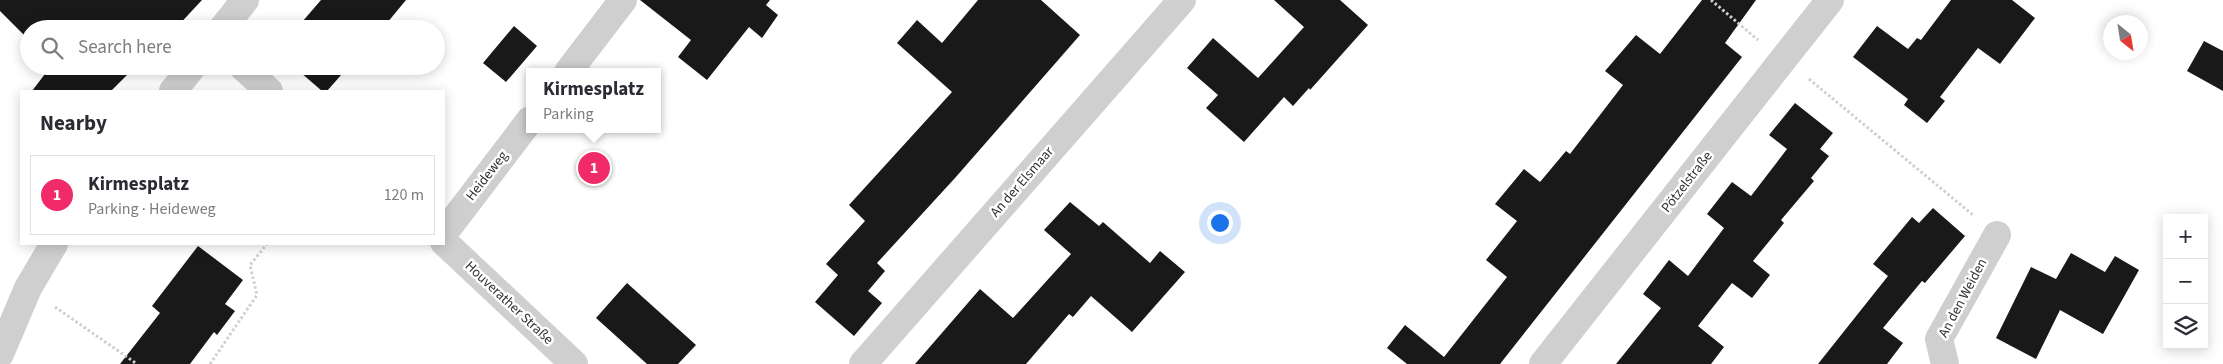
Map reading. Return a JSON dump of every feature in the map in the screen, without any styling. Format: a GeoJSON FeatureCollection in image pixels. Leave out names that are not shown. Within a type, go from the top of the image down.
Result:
{"type":"FeatureCollection","features":[{"type":"Feature","properties":{"kind":"street"},"geometry":{"type":"LineString","coordinates":[[229,20],[245,0]]}},
{"type":"Feature","properties":{"kind":"street"},"geometry":{"type":"LineString","coordinates":[[571,68],[623,0]]}},
{"type":"Feature","properties":{"kind":"street","name":"An der Elsmaar"},"geometry":{"type":"LineString","coordinates":[[862,364],[1182,0]]}},
{"type":"Feature","properties":{"kind":"street","name":"Pötzelstraße"},"geometry":{"type":"LineString","coordinates":[[1543,364],[1830,0]]}},
{"type":"Feature","properties":{"kind":"street"},"geometry":{"type":"LineString","coordinates":[[174,90],[186,75]]}},
{"type":"Feature","properties":{"kind":"street"},"geometry":{"type":"LineString","coordinates":[[252,75],[268,90]]}},
{"type":"Feature","properties":{"kind":"street","name":"Heideweg"},"geometry":{"type":"LineString","coordinates":[[445,231],[526,125]]}},
{"type":"Feature","properties":{"kind":"street","name":"An den Weiden"},"geometry":{"type":"LineString","coordinates":[[1945,364],[1939,339],[1997,234]]}},
{"type":"Feature","properties":{"kind":"street","name":"Houverather Straße"},"geometry":{"type":"LineString","coordinates":[[445,243],[574,364]]}},
{"type":"Feature","properties":{"kind":"street"},"geometry":{"type":"LineString","coordinates":[[0,354],[28,288],[53,245]]}},
{"type":"Feature","properties":{"kind":"path"},"geometry":{"type":"LineString","coordinates":[[1711,0],[1783,61],[1801,73],[1997,234]]}},
{"type":"Feature","properties":{"kind":"path"},"geometry":{"type":"LineString","coordinates":[[210,364],[258,295],[250,265],[265,245]]}},
{"type":"Feature","properties":{"kind":"path"},"geometry":{"type":"LineString","coordinates":[[28,288],[137,364]]}},
{"type":"Feature","properties":{"kind":"building"},"geometry":{"type":"Polygon","coordinates":[[[0,0],[202,0],[183,20],[20,20],[20,31],[0,11],[0,0]]]}},
{"type":"Feature","properties":{"kind":"building"},"geometry":{"type":"Polygon","coordinates":[[[321,0],[406,0],[389,20],[304,20],[321,0]]]}},
{"type":"Feature","properties":{"kind":"building"},"geometry":{"type":"Polygon","coordinates":[[[640,0],[770,0],[766,5],[778,15],[762,38],[749,27],[707,80],[678,57],[691,40],[640,0]]]}},
{"type":"Feature","properties":{"kind":"building"},"geometry":{"type":"Polygon","coordinates":[[[978,0],[1041,0],[1080,35],[955,178],[877,263],[885,271],[868,291],[882,303],[854,336],[815,302],[838,275],[826,264],[865,221],[849,205],[952,92],[897,43],[917,20],[942,43],[978,0]]]}},
{"type":"Feature","properties":{"kind":"building"},"geometry":{"type":"Polygon","coordinates":[[[1274,0],[1340,0],[1368,25],[1310,90],[1309,88],[1293,106],[1284,97],[1244,142],[1206,108],[1218,95],[1187,68],[1213,38],[1258,78],[1304,27],[1274,0]]]}},
{"type":"Feature","properties":{"kind":"building"},"geometry":{"type":"Polygon","coordinates":[[[1702,0],[1756,0],[1725,43],[1742,57],[1500,364],[1407,364],[1387,348],[1405,325],[1444,357],[1507,277],[1486,260],[1517,221],[1495,204],[1524,169],[1540,182],[1566,151],[1570,154],[1623,85],[1605,71],[1636,35],[1660,54],[1702,0]]]}},
{"type":"Feature","properties":{"kind":"building"},"geometry":{"type":"Polygon","coordinates":[[[1951,0],[2012,0],[2035,18],[2000,64],[1978,48],[1940,97],[1945,101],[1927,123],[1904,105],[1908,99],[1853,57],[1877,26],[1908,49],[1917,38],[1921,40],[1951,0]]]}},
{"type":"Feature","properties":{"kind":"building"},"geometry":{"type":"Polygon","coordinates":[[[514,26],[537,46],[506,82],[483,63],[514,26]]]}},
{"type":"Feature","properties":{"kind":"building"},"geometry":{"type":"Polygon","coordinates":[[[2204,41],[2223,51],[2223,91],[2187,71],[2204,41]]]}},
{"type":"Feature","properties":{"kind":"building"},"geometry":{"type":"Polygon","coordinates":[[[44,75],[127,75],[112,90],[33,90],[44,75]]]}},
{"type":"Feature","properties":{"kind":"building"},"geometry":{"type":"Polygon","coordinates":[[[303,75],[341,75],[328,90],[321,90],[303,75]]]}},
{"type":"Feature","properties":{"kind":"building"},"geometry":{"type":"Polygon","coordinates":[[[1795,103],[1833,133],[1820,149],[1829,156],[1811,178],[1814,181],[1781,220],[1784,223],[1753,261],[1770,275],[1752,298],[1732,283],[1698,326],[1724,347],[1711,364],[1616,364],[1661,308],[1643,294],[1669,260],[1688,276],[1724,228],[1707,214],[1732,182],[1751,196],[1787,149],[1769,135],[1795,103]]]}},
{"type":"Feature","properties":{"kind":"building"},"geometry":{"type":"Polygon","coordinates":[[[1070,202],[1099,226],[1103,222],[1150,263],[1160,251],[1185,272],[1132,332],[1091,296],[1073,317],[1069,314],[1026,364],[915,364],[980,289],[1013,318],[1071,254],[1044,230],[1070,202]]]}},
{"type":"Feature","properties":{"kind":"building"},"geometry":{"type":"Polygon","coordinates":[[[1933,208],[1965,236],[1925,283],[1922,281],[1883,328],[1903,343],[1887,364],[1818,364],[1888,276],[1873,264],[1912,217],[1919,223],[1933,208]]]}},
{"type":"Feature","properties":{"kind":"building"},"geometry":{"type":"Polygon","coordinates":[[[198,246],[243,280],[225,304],[235,311],[217,335],[214,332],[190,364],[120,364],[160,313],[152,306],[198,246]]]}},
{"type":"Feature","properties":{"kind":"building"},"geometry":{"type":"Polygon","coordinates":[[[2071,253],[2105,272],[2115,256],[2139,270],[2103,334],[2060,310],[2036,359],[1996,338],[2031,267],[2056,279],[2071,253]]]}},
{"type":"Feature","properties":{"kind":"building"},"geometry":{"type":"Polygon","coordinates":[[[627,283],[696,345],[678,364],[647,364],[596,318],[627,283]]]}},
{"type":"Feature","properties":{"kind":"place","name":"Kirmesplatz"},"geometry":{"type":"Point","coordinates":[594,168]}}]}
